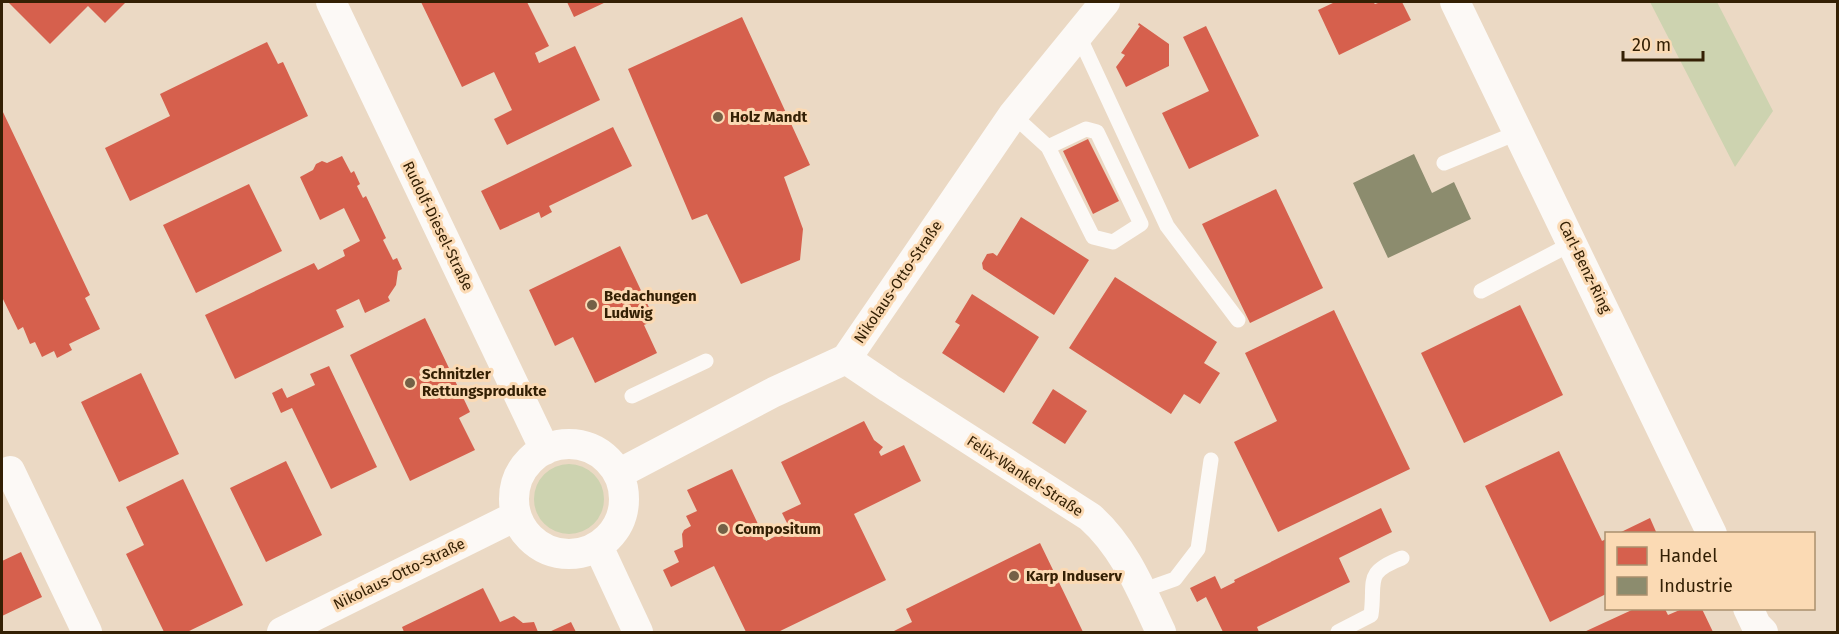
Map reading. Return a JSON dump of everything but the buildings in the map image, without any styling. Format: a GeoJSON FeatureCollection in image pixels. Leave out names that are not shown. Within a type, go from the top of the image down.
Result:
{"type":"FeatureCollection","features":[{"type":"Feature","properties":{"kind":"street","name":"Rudolf-Diesel-Straße"},"geometry":{"type":"LineString","coordinates":[[331,2],[545,450]]}},
{"type":"Feature","properties":{"kind":"street","name":"Nikolaus-Otto-Straße"},"geometry":{"type":"LineString","coordinates":[[618,474],[774,392],[846,359],[1013,115],[1105,2]]}},
{"type":"Feature","properties":{"kind":"street","name":"Carl-Benz-Ring"},"geometry":{"type":"LineString","coordinates":[[1455,2],[1711,532]]}},
{"type":"Feature","properties":{"kind":"street","name":"Felix-Wankel-Straße"},"geometry":{"type":"LineString","coordinates":[[846,359],[1090,518],[1103,529],[1126,561],[1161,633]]}},
{"type":"Feature","properties":{"kind":"street"},"geometry":{"type":"LineString","coordinates":[[561,445],[578,445],[594,450],[608,460],[618,474],[623,490],[623,506],[619,522],[610,536],[598,546],[582,553],[566,555],[549,551],[529,537],[516,516],[513,501],[522,471],[532,459],[545,450],[561,445]]}},
{"type":"Feature","properties":{"kind":"street"},"geometry":{"type":"LineString","coordinates":[[10,471],[87,633]]}},
{"type":"Feature","properties":{"kind":"street","name":"Nikolaus-Otto-Straße"},"geometry":{"type":"LineString","coordinates":[[282,633],[516,516]]}},
{"type":"Feature","properties":{"kind":"street"},"geometry":{"type":"LineString","coordinates":[[598,546],[638,633]]}},
{"type":"Feature","properties":{"kind":"street"},"geometry":{"type":"LineString","coordinates":[[1748,610],[1756,626],[1763,633]]}},
{"type":"Feature","properties":{"kind":"lane"},"geometry":{"type":"LineString","coordinates":[[1078,34],[1167,225],[1238,320]]}},
{"type":"Feature","properties":{"kind":"lane"},"geometry":{"type":"LineString","coordinates":[[1013,115],[1048,147],[1093,237],[1113,242],[1142,224],[1097,132],[1086,129],[1048,147]]}},
{"type":"Feature","properties":{"kind":"lane"},"geometry":{"type":"LineString","coordinates":[[1444,163],[1519,132]]}},
{"type":"Feature","properties":{"kind":"lane"},"geometry":{"type":"LineString","coordinates":[[1481,291],[1573,243]]}},
{"type":"Feature","properties":{"kind":"lane"},"geometry":{"type":"LineString","coordinates":[[632,396],[706,361]]}},
{"type":"Feature","properties":{"kind":"lane"},"geometry":{"type":"LineString","coordinates":[[1141,591],[1175,579],[1198,549],[1211,460]]}},
{"type":"Feature","properties":{"kind":"lane"},"geometry":{"type":"LineString","coordinates":[[1338,633],[1371,615],[1372,583],[1382,566],[1402,558]]}},
{"type":"Feature","properties":{"kind":"green space"},"geometry":{"type":"Polygon","coordinates":[[[1650,2],[1717,2],[1773,111],[1735,167],[1650,2]]]}},
{"type":"Feature","properties":{"kind":"green space"},"geometry":{"type":"Polygon","coordinates":[[[569,464],[582,467],[594,474],[601,486],[604,499],[601,512],[594,524],[582,531],[569,534],[556,531],[544,524],[537,512],[534,499],[537,486],[544,474],[556,467],[569,464]]]}},
{"type":"Feature","properties":{"kind":"place","name":"Holz Mandt"},"geometry":{"type":"Point","coordinates":[718,117]}},
{"type":"Feature","properties":{"kind":"place","name":"Bedachungen Ludwig"},"geometry":{"type":"Point","coordinates":[592,305]}},
{"type":"Feature","properties":{"kind":"place","name":"Schnitzler Rettungsprodukte"},"geometry":{"type":"Point","coordinates":[410,383]}},
{"type":"Feature","properties":{"kind":"place","name":"Compositum"},"geometry":{"type":"Point","coordinates":[723,529]}},
{"type":"Feature","properties":{"kind":"place","name":"Karp Induserv"},"geometry":{"type":"Point","coordinates":[1014,576]}}]}
